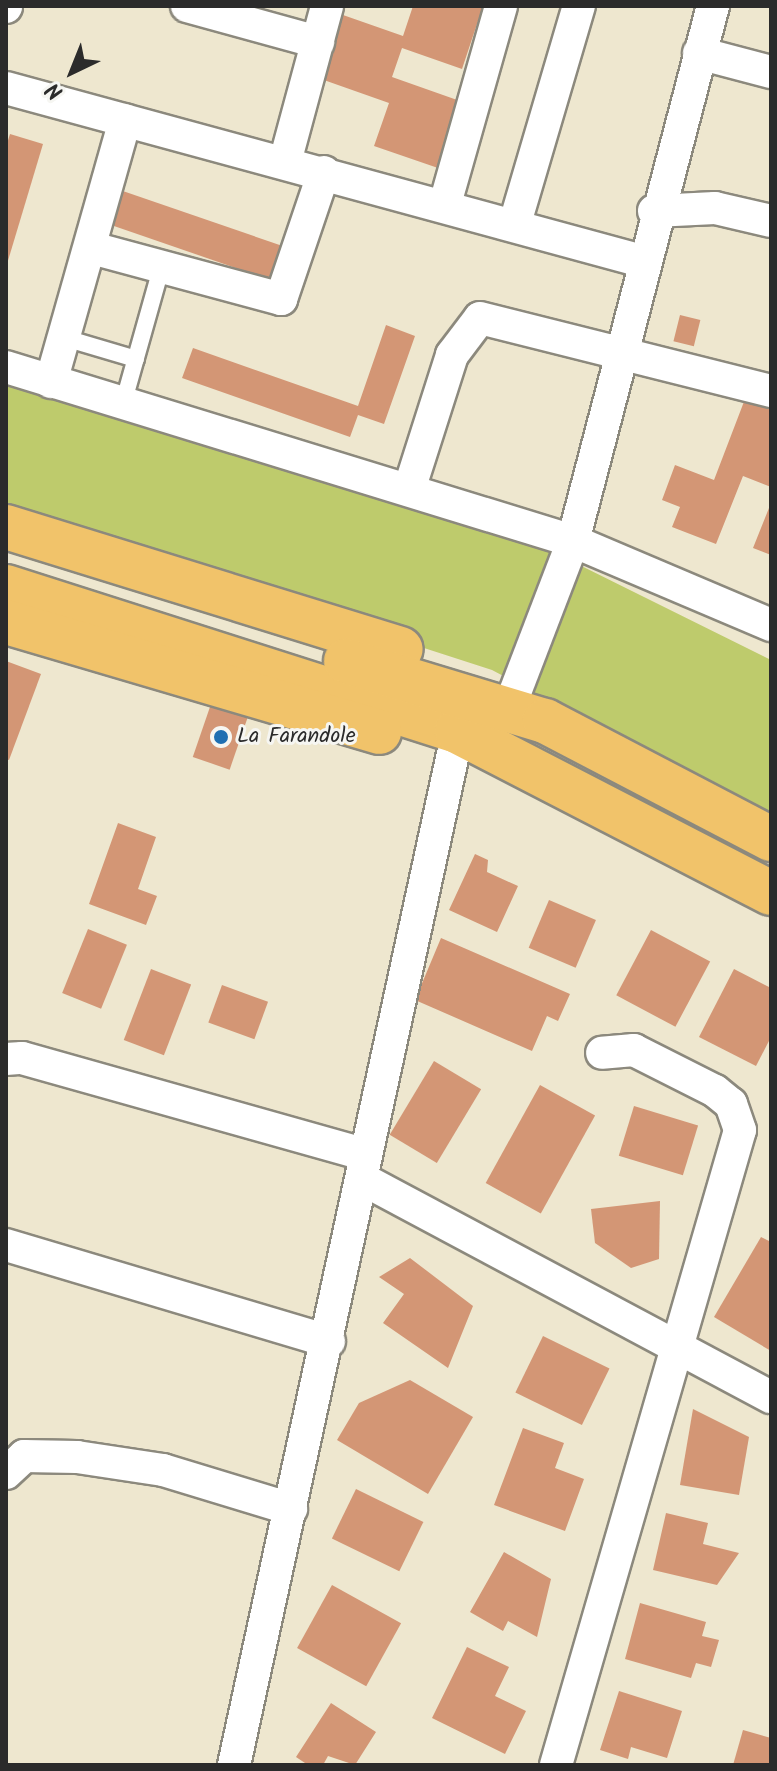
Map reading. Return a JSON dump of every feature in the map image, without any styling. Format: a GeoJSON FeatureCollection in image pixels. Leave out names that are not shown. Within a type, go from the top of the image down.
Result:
{"type":"FeatureCollection","features":[{"type":"Feature","properties":{"kind":"main road"},"geometry":{"type":"LineString","coordinates":[[6,527],[414,653],[771,839]]}},
{"type":"Feature","properties":{"kind":"main road"},"geometry":{"type":"LineString","coordinates":[[6,561],[522,708]]}},
{"type":"Feature","properties":{"kind":"main road"},"geometry":{"type":"LineString","coordinates":[[6,587],[394,707],[506,758],[771,893]]}},
{"type":"Feature","properties":{"kind":"main road"},"geometry":{"type":"LineString","coordinates":[[6,622],[453,754],[506,758]]}},
{"type":"Feature","properties":{"kind":"street"},"geometry":{"type":"LineString","coordinates":[[187,6],[318,42]]}},
{"type":"Feature","properties":{"kind":"street"},"geometry":{"type":"LineString","coordinates":[[285,162],[327,6]]}},
{"type":"Feature","properties":{"kind":"street"},"geometry":{"type":"LineString","coordinates":[[445,204],[501,6]]}},
{"type":"Feature","properties":{"kind":"street"},"geometry":{"type":"LineString","coordinates":[[515,223],[579,6]]}},
{"type":"Feature","properties":{"kind":"street"},"geometry":{"type":"LineString","coordinates":[[522,708],[573,541],[654,211],[713,6]]}},
{"type":"Feature","properties":{"kind":"street"},"geometry":{"type":"LineString","coordinates":[[699,53],[771,72]]}},
{"type":"Feature","properties":{"kind":"street"},"geometry":{"type":"LineString","coordinates":[[6,88],[515,223],[642,261]]}},
{"type":"Feature","properties":{"kind":"street"},"geometry":{"type":"LineString","coordinates":[[51,382],[92,248],[125,120]]}},
{"type":"Feature","properties":{"kind":"street"},"geometry":{"type":"LineString","coordinates":[[92,248],[281,299],[324,172]]}},
{"type":"Feature","properties":{"kind":"street"},"geometry":{"type":"LineString","coordinates":[[654,211],[715,208],[771,221]]}},
{"type":"Feature","properties":{"kind":"street"},"geometry":{"type":"LineString","coordinates":[[409,490],[452,355],[469,324],[491,319],[771,391]]}},
{"type":"Feature","properties":{"kind":"street"},"geometry":{"type":"LineString","coordinates":[[6,367],[573,541],[771,625]]}},
{"type":"Feature","properties":{"kind":"street"},"geometry":{"type":"LineString","coordinates":[[234,1765],[329,1341],[453,754]]}},
{"type":"Feature","properties":{"kind":"street"},"geometry":{"type":"LineString","coordinates":[[556,1765],[740,1130],[738,1115],[715,1091],[634,1050],[602,1053]]}},
{"type":"Feature","properties":{"kind":"street"},"geometry":{"type":"LineString","coordinates":[[6,1059],[22,1058],[364,1167],[675,1346],[771,1397]]}},
{"type":"Feature","properties":{"kind":"street"},"geometry":{"type":"LineString","coordinates":[[6,1245],[329,1341]]}},
{"type":"Feature","properties":{"kind":"street"},"geometry":{"type":"LineString","coordinates":[[6,1473],[24,1456],[77,1457],[163,1470],[291,1509]]}},
{"type":"Feature","properties":{"kind":"lane"},"geometry":{"type":"LineString","coordinates":[[123,404],[161,269]]}},
{"type":"Feature","properties":{"kind":"lane"},"geometry":{"type":"LineString","coordinates":[[65,338],[136,359]]}},
{"type":"Feature","properties":{"kind":"green space"},"geometry":{"type":"Polygon","coordinates":[[[6,382],[525,538],[771,660],[771,818],[492,670],[6,513],[6,382]]]}},
{"type":"Feature","properties":{"kind":"building"},"geometry":{"type":"Polygon","coordinates":[[[413,6],[483,6],[462,69],[402,48],[392,77],[460,101],[438,168],[374,146],[389,103],[321,79],[343,15],[403,36],[413,6]]]}},
{"type":"Feature","properties":{"kind":"building"},"geometry":{"type":"Polygon","coordinates":[[[10,134],[43,144],[7,264],[6,147],[10,134]]]}},
{"type":"Feature","properties":{"kind":"building"},"geometry":{"type":"Polygon","coordinates":[[[117,189],[286,247],[275,281],[105,223],[117,189]]]}},
{"type":"Feature","properties":{"kind":"building"},"geometry":{"type":"Polygon","coordinates":[[[680,315],[700,320],[694,346],[673,341],[680,315]]]}},
{"type":"Feature","properties":{"kind":"building"},"geometry":{"type":"Polygon","coordinates":[[[386,325],[415,336],[384,424],[358,415],[350,437],[182,378],[193,348],[358,406],[386,325]]]}},
{"type":"Feature","properties":{"kind":"building"},"geometry":{"type":"Polygon","coordinates":[[[745,399],[771,409],[771,487],[743,476],[716,544],[672,527],[680,507],[662,500],[675,465],[714,480],[745,399]]]}},
{"type":"Feature","properties":{"kind":"building"},"geometry":{"type":"Polygon","coordinates":[[[771,503],[771,555],[753,548],[771,503]]]}},
{"type":"Feature","properties":{"kind":"building"},"geometry":{"type":"Polygon","coordinates":[[[6,661],[41,674],[9,760],[6,759],[6,661]]]}},
{"type":"Feature","properties":{"kind":"building","name":"La Farandole"},"geometry":{"type":"Polygon","coordinates":[[[211,704],[248,717],[230,770],[193,757],[211,704]]]}},
{"type":"Feature","properties":{"kind":"building"},"geometry":{"type":"Polygon","coordinates":[[[118,823],[156,837],[138,889],[157,896],[146,925],[89,904],[118,823]]]}},
{"type":"Feature","properties":{"kind":"building"},"geometry":{"type":"Polygon","coordinates":[[[475,854],[488,860],[487,872],[518,886],[497,932],[449,910],[475,854]]]}},
{"type":"Feature","properties":{"kind":"building"},"geometry":{"type":"Polygon","coordinates":[[[549,900],[596,920],[576,968],[529,948],[549,900]]]}},
{"type":"Feature","properties":{"kind":"building"},"geometry":{"type":"Polygon","coordinates":[[[88,929],[127,945],[101,1009],[62,993],[88,929]]]}},
{"type":"Feature","properties":{"kind":"building"},"geometry":{"type":"Polygon","coordinates":[[[651,930],[710,961],[675,1027],[616,995],[651,930]]]}},
{"type":"Feature","properties":{"kind":"building"},"geometry":{"type":"Polygon","coordinates":[[[441,938],[570,994],[558,1021],[547,1016],[532,1051],[415,1000],[441,938]]]}},
{"type":"Feature","properties":{"kind":"building"},"geometry":{"type":"Polygon","coordinates":[[[151,969],[191,984],[164,1055],[124,1040],[151,969]]]}},
{"type":"Feature","properties":{"kind":"building"},"geometry":{"type":"Polygon","coordinates":[[[734,969],[771,988],[771,1037],[756,1066],[699,1037],[734,969]]]}},
{"type":"Feature","properties":{"kind":"building"},"geometry":{"type":"Polygon","coordinates":[[[222,985],[268,1002],[254,1039],[208,1023],[222,985]]]}},
{"type":"Feature","properties":{"kind":"building"},"geometry":{"type":"Polygon","coordinates":[[[434,1061],[481,1089],[437,1163],[390,1135],[434,1061]]]}},
{"type":"Feature","properties":{"kind":"building"},"geometry":{"type":"Polygon","coordinates":[[[540,1085],[595,1116],[541,1214],[486,1183],[540,1085]]]}},
{"type":"Feature","properties":{"kind":"building"},"geometry":{"type":"Polygon","coordinates":[[[634,1106],[698,1126],[683,1175],[619,1156],[634,1106]]]}},
{"type":"Feature","properties":{"kind":"building"},"geometry":{"type":"Polygon","coordinates":[[[660,1201],[659,1259],[631,1268],[595,1243],[591,1209],[660,1201]]]}},
{"type":"Feature","properties":{"kind":"building"},"geometry":{"type":"Polygon","coordinates":[[[761,1237],[771,1242],[771,1351],[714,1317],[761,1237]]]}},
{"type":"Feature","properties":{"kind":"building"},"geometry":{"type":"Polygon","coordinates":[[[410,1258],[473,1306],[448,1368],[383,1323],[404,1294],[379,1277],[410,1258]]]}},
{"type":"Feature","properties":{"kind":"building"},"geometry":{"type":"Polygon","coordinates":[[[543,1336],[610,1368],[582,1425],[515,1393],[543,1336]]]}},
{"type":"Feature","properties":{"kind":"building"},"geometry":{"type":"Polygon","coordinates":[[[410,1380],[473,1417],[428,1494],[337,1440],[359,1403],[410,1380]]]}},
{"type":"Feature","properties":{"kind":"building"},"geometry":{"type":"Polygon","coordinates":[[[693,1409],[749,1437],[739,1495],[680,1485],[693,1409]]]}},
{"type":"Feature","properties":{"kind":"building"},"geometry":{"type":"Polygon","coordinates":[[[523,1428],[564,1443],[555,1468],[584,1479],[565,1531],[494,1505],[523,1428]]]}},
{"type":"Feature","properties":{"kind":"building"},"geometry":{"type":"Polygon","coordinates":[[[356,1489],[423,1522],[399,1571],[332,1538],[356,1489]]]}},
{"type":"Feature","properties":{"kind":"building"},"geometry":{"type":"Polygon","coordinates":[[[666,1513],[708,1523],[703,1544],[739,1553],[717,1585],[653,1570],[666,1513]]]}},
{"type":"Feature","properties":{"kind":"building"},"geometry":{"type":"Polygon","coordinates":[[[504,1552],[551,1579],[537,1637],[508,1621],[503,1631],[470,1612],[504,1552]]]}},
{"type":"Feature","properties":{"kind":"building"},"geometry":{"type":"Polygon","coordinates":[[[332,1585],[401,1623],[366,1686],[297,1648],[332,1585]]]}},
{"type":"Feature","properties":{"kind":"building"},"geometry":{"type":"Polygon","coordinates":[[[640,1603],[706,1622],[702,1636],[719,1640],[711,1667],[696,1663],[691,1678],[625,1659],[640,1603]]]}},
{"type":"Feature","properties":{"kind":"building"},"geometry":{"type":"Polygon","coordinates":[[[467,1647],[509,1667],[495,1696],[526,1711],[505,1754],[432,1718],[467,1647]]]}},
{"type":"Feature","properties":{"kind":"building"},"geometry":{"type":"Polygon","coordinates":[[[619,1691],[682,1711],[667,1758],[631,1747],[628,1759],[600,1750],[619,1691]]]}},
{"type":"Feature","properties":{"kind":"building"},"geometry":{"type":"Polygon","coordinates":[[[331,1703],[376,1732],[355,1765],[328,1756],[323,1765],[308,1765],[296,1757],[331,1703]]]}},
{"type":"Feature","properties":{"kind":"building"},"geometry":{"type":"Polygon","coordinates":[[[743,1730],[771,1738],[771,1765],[733,1765],[743,1730]]]}},
{"type":"Feature","properties":{"kind":"place","name":"La Farandole"},"geometry":{"type":"Point","coordinates":[221,737]}}]}
